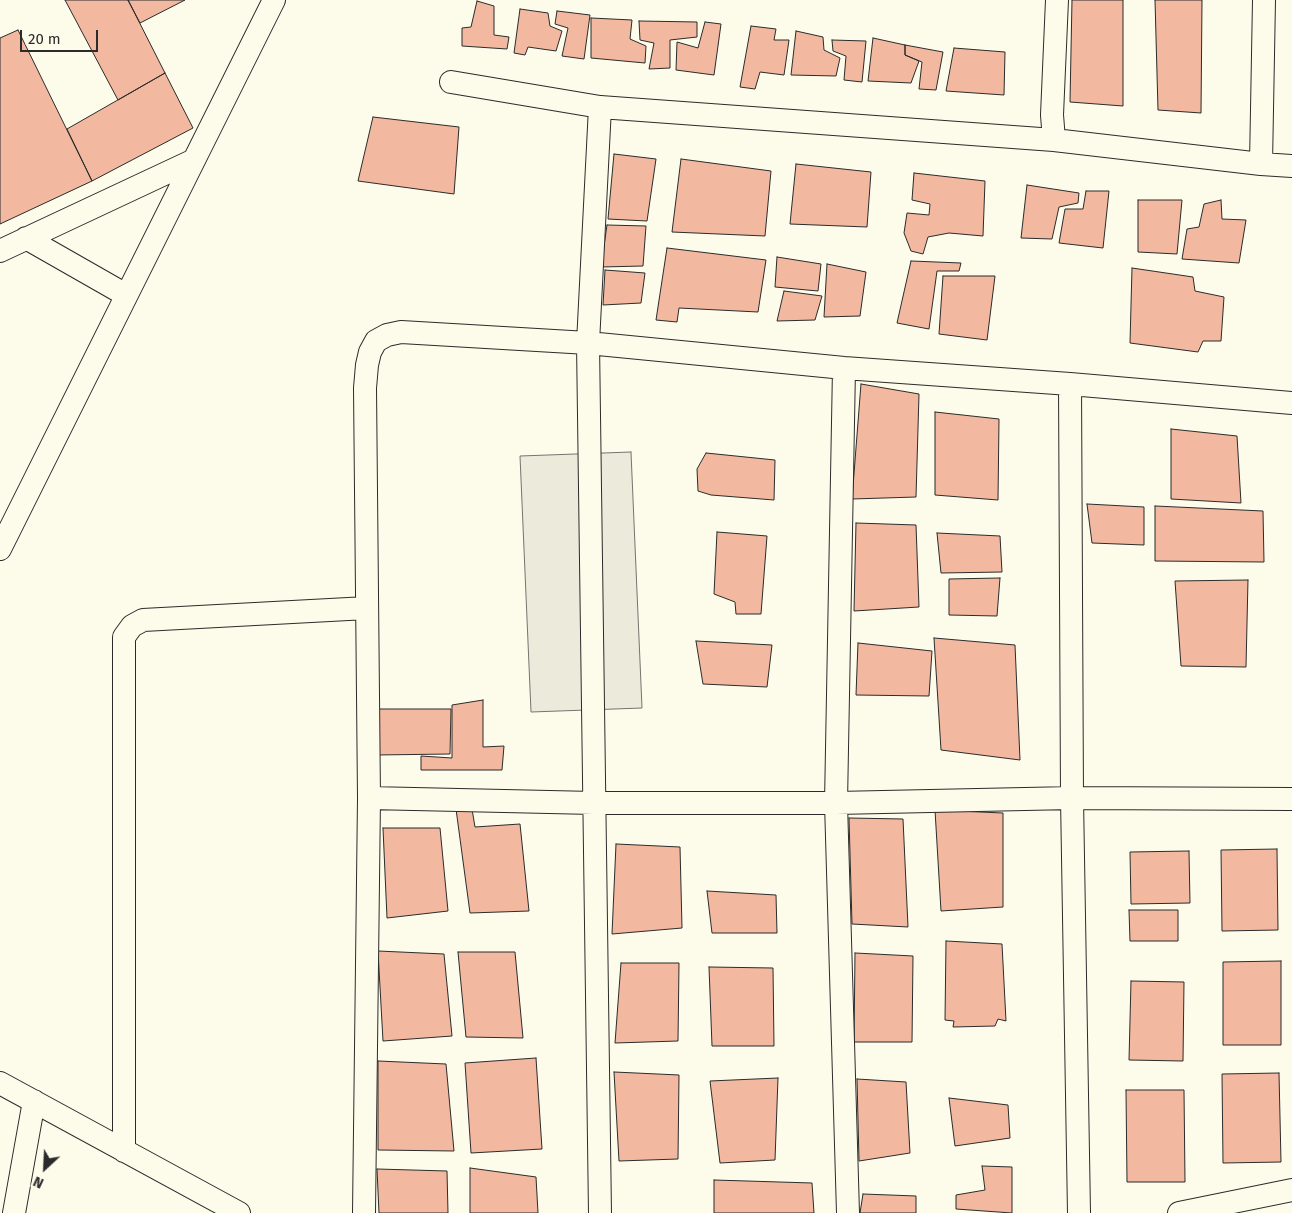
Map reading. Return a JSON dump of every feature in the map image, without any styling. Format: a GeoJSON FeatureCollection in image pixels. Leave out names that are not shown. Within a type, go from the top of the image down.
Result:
{"type":"FeatureCollection","features":[{"type":"Feature","properties":{"kind":"street"},"geometry":{"type":"LineString","coordinates":[[0,549],[274,0]]}},
{"type":"Feature","properties":{"kind":"street"},"geometry":{"type":"LineString","coordinates":[[1054,140],[1052,115],[1058,0]]}},
{"type":"Feature","properties":{"kind":"street"},"geometry":{"type":"LineString","coordinates":[[1261,164],[1264,0]]}},
{"type":"Feature","properties":{"kind":"street"},"geometry":{"type":"LineString","coordinates":[[451,82],[600,107],[1054,140],[1292,166]]}},
{"type":"Feature","properties":{"kind":"street"},"geometry":{"type":"LineString","coordinates":[[600,107],[588,343],[600,1213]]}},
{"type":"Feature","properties":{"kind":"street"},"geometry":{"type":"LineString","coordinates":[[0,251],[192,161]]}},
{"type":"Feature","properties":{"kind":"street"},"geometry":{"type":"LineString","coordinates":[[26,238],[126,295]]}},
{"type":"Feature","properties":{"kind":"street"},"geometry":{"type":"LineString","coordinates":[[364,1213],[369,798],[365,388],[370,352],[376,341],[387,335],[401,332],[588,343],[844,368],[1070,384],[1292,404]]}},
{"type":"Feature","properties":{"kind":"street"},"geometry":{"type":"LineString","coordinates":[[844,368],[836,803],[848,1213]]}},
{"type":"Feature","properties":{"kind":"street"},"geometry":{"type":"LineString","coordinates":[[1070,384],[1072,798],[1079,1213]]}},
{"type":"Feature","properties":{"kind":"street"},"geometry":{"type":"LineString","coordinates":[[124,1151],[124,636],[132,626],[143,620],[367,608]]}},
{"type":"Feature","properties":{"kind":"street"},"geometry":{"type":"LineString","coordinates":[[369,798],[594,803],[836,803],[1072,798],[1292,799]]}},
{"type":"Feature","properties":{"kind":"street"},"geometry":{"type":"LineString","coordinates":[[0,1083],[239,1213]]}},
{"type":"Feature","properties":{"kind":"street"},"geometry":{"type":"LineString","coordinates":[[14,1213],[34,1102]]}},
{"type":"Feature","properties":{"kind":"street"},"geometry":{"type":"LineString","coordinates":[[1179,1213],[1292,1190]]}},
{"type":"Feature","properties":{"kind":"shaded area"},"geometry":{"type":"Polygon","coordinates":[[[631,452],[642,708],[531,712],[520,456],[631,452]]]}},
{"type":"Feature","properties":{"kind":"building"},"geometry":{"type":"Polygon","coordinates":[[[65,0],[128,0],[165,73],[118,100],[65,0]]]}},
{"type":"Feature","properties":{"kind":"building"},"geometry":{"type":"Polygon","coordinates":[[[128,0],[185,0],[140,23],[128,0]]]}},
{"type":"Feature","properties":{"kind":"building"},"geometry":{"type":"Polygon","coordinates":[[[1072,0],[1123,0],[1123,106],[1070,102],[1072,0]]]}},
{"type":"Feature","properties":{"kind":"building"},"geometry":{"type":"Polygon","coordinates":[[[1155,0],[1202,0],[1201,113],[1158,110],[1155,0]]]}},
{"type":"Feature","properties":{"kind":"building"},"geometry":{"type":"Polygon","coordinates":[[[477,1],[494,6],[494,35],[509,37],[507,49],[462,46],[462,28],[471,27],[477,1]]]}},
{"type":"Feature","properties":{"kind":"building"},"geometry":{"type":"Polygon","coordinates":[[[520,9],[548,13],[550,26],[562,31],[556,51],[528,47],[525,55],[514,53],[520,9]]]}},
{"type":"Feature","properties":{"kind":"building"},"geometry":{"type":"Polygon","coordinates":[[[557,11],[590,15],[584,59],[562,56],[568,28],[555,24],[557,11]]]}},
{"type":"Feature","properties":{"kind":"building"},"geometry":{"type":"Polygon","coordinates":[[[591,18],[632,20],[630,39],[646,46],[645,63],[591,58],[591,18]]]}},
{"type":"Feature","properties":{"kind":"building"},"geometry":{"type":"Polygon","coordinates":[[[639,21],[697,22],[697,37],[670,40],[670,68],[649,69],[654,43],[640,40],[639,21]]]}},
{"type":"Feature","properties":{"kind":"building"},"geometry":{"type":"Polygon","coordinates":[[[705,22],[721,24],[714,75],[676,70],[677,42],[698,48],[705,22]]]}},
{"type":"Feature","properties":{"kind":"building"},"geometry":{"type":"Polygon","coordinates":[[[751,26],[776,29],[774,40],[789,40],[784,75],[760,72],[755,89],[740,87],[751,26]]]}},
{"type":"Feature","properties":{"kind":"building"},"geometry":{"type":"Polygon","coordinates":[[[18,30],[92,181],[0,224],[0,38],[18,30]]]}},
{"type":"Feature","properties":{"kind":"building"},"geometry":{"type":"Polygon","coordinates":[[[796,31],[823,37],[824,50],[840,58],[836,76],[791,75],[796,31]]]}},
{"type":"Feature","properties":{"kind":"building"},"geometry":{"type":"Polygon","coordinates":[[[873,38],[905,45],[905,55],[919,61],[911,83],[868,81],[873,38]]]}},
{"type":"Feature","properties":{"kind":"building"},"geometry":{"type":"Polygon","coordinates":[[[832,40],[866,41],[862,82],[844,80],[846,56],[833,51],[832,40]]]}},
{"type":"Feature","properties":{"kind":"building"},"geometry":{"type":"Polygon","coordinates":[[[905,45],[943,52],[936,90],[919,89],[922,62],[905,55],[905,45]]]}},
{"type":"Feature","properties":{"kind":"building"},"geometry":{"type":"Polygon","coordinates":[[[954,48],[1005,52],[1004,95],[946,91],[954,48]]]}},
{"type":"Feature","properties":{"kind":"building"},"geometry":{"type":"Polygon","coordinates":[[[165,73],[193,128],[92,181],[67,129],[165,73]]]}},
{"type":"Feature","properties":{"kind":"building"},"geometry":{"type":"Polygon","coordinates":[[[373,117],[459,127],[454,194],[358,181],[373,117]]]}},
{"type":"Feature","properties":{"kind":"building"},"geometry":{"type":"Polygon","coordinates":[[[614,154],[656,159],[647,221],[608,219],[614,154]]]}},
{"type":"Feature","properties":{"kind":"building"},"geometry":{"type":"Polygon","coordinates":[[[681,159],[771,171],[765,236],[672,232],[681,159]]]}},
{"type":"Feature","properties":{"kind":"building"},"geometry":{"type":"Polygon","coordinates":[[[796,164],[871,172],[867,227],[790,224],[796,164]]]}},
{"type":"Feature","properties":{"kind":"building"},"geometry":{"type":"Polygon","coordinates":[[[914,173],[985,181],[983,236],[949,233],[928,237],[923,254],[911,251],[904,233],[907,213],[929,215],[930,204],[912,200],[914,173]]]}},
{"type":"Feature","properties":{"kind":"building"},"geometry":{"type":"Polygon","coordinates":[[[1027,185],[1079,193],[1078,203],[1059,207],[1052,239],[1021,238],[1027,185]]]}},
{"type":"Feature","properties":{"kind":"building"},"geometry":{"type":"Polygon","coordinates":[[[1086,191],[1109,191],[1103,248],[1059,243],[1065,209],[1083,209],[1086,191]]]}},
{"type":"Feature","properties":{"kind":"building"},"geometry":{"type":"Polygon","coordinates":[[[1138,200],[1182,200],[1177,254],[1138,252],[1138,200]]]}},
{"type":"Feature","properties":{"kind":"building"},"geometry":{"type":"Polygon","coordinates":[[[1221,200],[1222,219],[1246,220],[1239,263],[1182,259],[1187,229],[1199,227],[1204,204],[1221,200]]]}},
{"type":"Feature","properties":{"kind":"building"},"geometry":{"type":"Polygon","coordinates":[[[607,225],[646,226],[643,266],[601,267],[607,225]]]}},
{"type":"Feature","properties":{"kind":"building"},"geometry":{"type":"Polygon","coordinates":[[[667,248],[766,260],[758,312],[679,308],[677,322],[656,320],[667,248]]]}},
{"type":"Feature","properties":{"kind":"building"},"geometry":{"type":"Polygon","coordinates":[[[777,257],[821,264],[818,291],[775,287],[777,257]]]}},
{"type":"Feature","properties":{"kind":"building"},"geometry":{"type":"Polygon","coordinates":[[[911,261],[961,263],[959,271],[937,271],[929,329],[897,323],[911,261]]]}},
{"type":"Feature","properties":{"kind":"building"},"geometry":{"type":"Polygon","coordinates":[[[827,264],[866,272],[860,316],[824,317],[827,264]]]}},
{"type":"Feature","properties":{"kind":"building"},"geometry":{"type":"Polygon","coordinates":[[[1132,268],[1193,277],[1195,291],[1224,297],[1221,341],[1203,341],[1198,352],[1130,343],[1132,268]]]}},
{"type":"Feature","properties":{"kind":"building"},"geometry":{"type":"Polygon","coordinates":[[[605,270],[645,273],[641,303],[603,305],[605,270]]]}},
{"type":"Feature","properties":{"kind":"building"},"geometry":{"type":"Polygon","coordinates":[[[943,276],[995,276],[987,340],[939,334],[943,276]]]}},
{"type":"Feature","properties":{"kind":"building"},"geometry":{"type":"Polygon","coordinates":[[[784,291],[822,296],[815,320],[777,321],[784,291]]]}},
{"type":"Feature","properties":{"kind":"building"},"geometry":{"type":"Polygon","coordinates":[[[861,384],[919,394],[916,497],[852,499],[861,384]]]}},
{"type":"Feature","properties":{"kind":"building"},"geometry":{"type":"Polygon","coordinates":[[[935,412],[999,419],[998,500],[935,495],[935,412]]]}},
{"type":"Feature","properties":{"kind":"building"},"geometry":{"type":"Polygon","coordinates":[[[1171,429],[1237,436],[1241,503],[1171,499],[1171,429]]]}},
{"type":"Feature","properties":{"kind":"building"},"geometry":{"type":"Polygon","coordinates":[[[706,453],[775,460],[774,500],[711,495],[698,491],[697,469],[706,453]]]}},
{"type":"Feature","properties":{"kind":"building"},"geometry":{"type":"Polygon","coordinates":[[[1087,504],[1144,507],[1144,545],[1092,543],[1087,504]]]}},
{"type":"Feature","properties":{"kind":"building"},"geometry":{"type":"Polygon","coordinates":[[[1155,506],[1263,511],[1264,562],[1155,561],[1155,506]]]}},
{"type":"Feature","properties":{"kind":"building"},"geometry":{"type":"Polygon","coordinates":[[[856,523],[916,525],[919,607],[854,611],[856,523]]]}},
{"type":"Feature","properties":{"kind":"building"},"geometry":{"type":"Polygon","coordinates":[[[717,532],[767,536],[761,614],[736,614],[735,602],[714,594],[717,532]]]}},
{"type":"Feature","properties":{"kind":"building"},"geometry":{"type":"Polygon","coordinates":[[[937,533],[1000,536],[1002,572],[941,573],[937,533]]]}},
{"type":"Feature","properties":{"kind":"building"},"geometry":{"type":"Polygon","coordinates":[[[1000,578],[997,616],[949,615],[949,579],[1000,578]]]}},
{"type":"Feature","properties":{"kind":"building"},"geometry":{"type":"Polygon","coordinates":[[[1248,580],[1246,667],[1181,666],[1175,581],[1248,580]]]}},
{"type":"Feature","properties":{"kind":"building"},"geometry":{"type":"Polygon","coordinates":[[[934,638],[1015,645],[1020,760],[941,750],[934,638]]]}},
{"type":"Feature","properties":{"kind":"building"},"geometry":{"type":"Polygon","coordinates":[[[696,641],[772,645],[767,687],[703,684],[696,641]]]}},
{"type":"Feature","properties":{"kind":"building"},"geometry":{"type":"Polygon","coordinates":[[[858,643],[932,651],[929,696],[856,695],[858,643]]]}},
{"type":"Feature","properties":{"kind":"building"},"geometry":{"type":"Polygon","coordinates":[[[483,700],[483,747],[504,746],[502,770],[421,770],[421,756],[452,758],[452,705],[483,700]]]}},
{"type":"Feature","properties":{"kind":"building"},"geometry":{"type":"Polygon","coordinates":[[[376,709],[451,709],[450,754],[376,755],[376,709]]]}},
{"type":"Feature","properties":{"kind":"building"},"geometry":{"type":"Polygon","coordinates":[[[456,809],[472,809],[475,827],[520,824],[529,911],[470,913],[456,809]]]}},
{"type":"Feature","properties":{"kind":"building"},"geometry":{"type":"Polygon","coordinates":[[[935,810],[1003,813],[1003,907],[941,911],[935,810]]]}},
{"type":"Feature","properties":{"kind":"building"},"geometry":{"type":"Polygon","coordinates":[[[849,818],[903,819],[908,927],[852,924],[849,818]]]}},
{"type":"Feature","properties":{"kind":"building"},"geometry":{"type":"Polygon","coordinates":[[[383,828],[440,828],[448,911],[387,918],[383,828]]]}},
{"type":"Feature","properties":{"kind":"building"},"geometry":{"type":"Polygon","coordinates":[[[616,844],[680,847],[682,928],[612,934],[616,844]]]}},
{"type":"Feature","properties":{"kind":"building"},"geometry":{"type":"Polygon","coordinates":[[[1277,849],[1278,930],[1222,931],[1221,850],[1277,849]]]}},
{"type":"Feature","properties":{"kind":"building"},"geometry":{"type":"Polygon","coordinates":[[[1189,851],[1190,903],[1131,904],[1130,852],[1189,851]]]}},
{"type":"Feature","properties":{"kind":"building"},"geometry":{"type":"Polygon","coordinates":[[[707,891],[776,895],[777,933],[712,933],[707,891]]]}},
{"type":"Feature","properties":{"kind":"building"},"geometry":{"type":"Polygon","coordinates":[[[1129,910],[1178,910],[1178,941],[1130,941],[1129,910]]]}},
{"type":"Feature","properties":{"kind":"building"},"geometry":{"type":"Polygon","coordinates":[[[946,941],[1002,944],[1006,1021],[998,1019],[995,1026],[953,1027],[954,1021],[945,1020],[946,941]]]}},
{"type":"Feature","properties":{"kind":"building"},"geometry":{"type":"Polygon","coordinates":[[[378,951],[444,954],[452,1036],[383,1041],[378,951]]]}},
{"type":"Feature","properties":{"kind":"building"},"geometry":{"type":"Polygon","coordinates":[[[458,952],[515,952],[523,1038],[466,1037],[458,952]]]}},
{"type":"Feature","properties":{"kind":"building"},"geometry":{"type":"Polygon","coordinates":[[[855,953],[913,956],[912,1042],[854,1042],[855,953]]]}},
{"type":"Feature","properties":{"kind":"building"},"geometry":{"type":"Polygon","coordinates":[[[1281,961],[1281,1045],[1223,1045],[1223,962],[1281,961]]]}},
{"type":"Feature","properties":{"kind":"building"},"geometry":{"type":"Polygon","coordinates":[[[621,963],[679,963],[678,1041],[615,1043],[621,963]]]}},
{"type":"Feature","properties":{"kind":"building"},"geometry":{"type":"Polygon","coordinates":[[[709,967],[773,968],[774,1046],[712,1046],[709,967]]]}},
{"type":"Feature","properties":{"kind":"building"},"geometry":{"type":"Polygon","coordinates":[[[1131,981],[1184,982],[1183,1061],[1129,1060],[1131,981]]]}},
{"type":"Feature","properties":{"kind":"building"},"geometry":{"type":"Polygon","coordinates":[[[536,1058],[542,1149],[471,1153],[465,1063],[536,1058]]]}},
{"type":"Feature","properties":{"kind":"building"},"geometry":{"type":"Polygon","coordinates":[[[378,1061],[446,1064],[454,1151],[378,1150],[378,1061]]]}},
{"type":"Feature","properties":{"kind":"building"},"geometry":{"type":"Polygon","coordinates":[[[614,1072],[679,1075],[678,1159],[619,1161],[614,1072]]]}},
{"type":"Feature","properties":{"kind":"building"},"geometry":{"type":"Polygon","coordinates":[[[1279,1073],[1281,1162],[1223,1163],[1222,1074],[1279,1073]]]}},
{"type":"Feature","properties":{"kind":"building"},"geometry":{"type":"Polygon","coordinates":[[[778,1078],[775,1160],[720,1163],[710,1081],[778,1078]]]}},
{"type":"Feature","properties":{"kind":"building"},"geometry":{"type":"Polygon","coordinates":[[[857,1079],[906,1082],[910,1153],[859,1161],[857,1079]]]}},
{"type":"Feature","properties":{"kind":"building"},"geometry":{"type":"Polygon","coordinates":[[[1126,1090],[1184,1090],[1185,1182],[1127,1182],[1126,1090]]]}},
{"type":"Feature","properties":{"kind":"building"},"geometry":{"type":"Polygon","coordinates":[[[949,1098],[1008,1105],[1010,1138],[955,1146],[949,1098]]]}},
{"type":"Feature","properties":{"kind":"building"},"geometry":{"type":"Polygon","coordinates":[[[982,1166],[1012,1167],[1012,1213],[956,1209],[956,1195],[985,1190],[982,1166]]]}},
{"type":"Feature","properties":{"kind":"building"},"geometry":{"type":"Polygon","coordinates":[[[470,1168],[536,1177],[538,1213],[470,1213],[470,1168]]]}},
{"type":"Feature","properties":{"kind":"building"},"geometry":{"type":"Polygon","coordinates":[[[377,1169],[447,1171],[448,1213],[379,1213],[377,1169]]]}},
{"type":"Feature","properties":{"kind":"building"},"geometry":{"type":"Polygon","coordinates":[[[714,1180],[812,1183],[814,1213],[714,1213],[714,1180]]]}},
{"type":"Feature","properties":{"kind":"building"},"geometry":{"type":"Polygon","coordinates":[[[863,1194],[916,1196],[916,1213],[860,1213],[863,1194]]]}}]}
